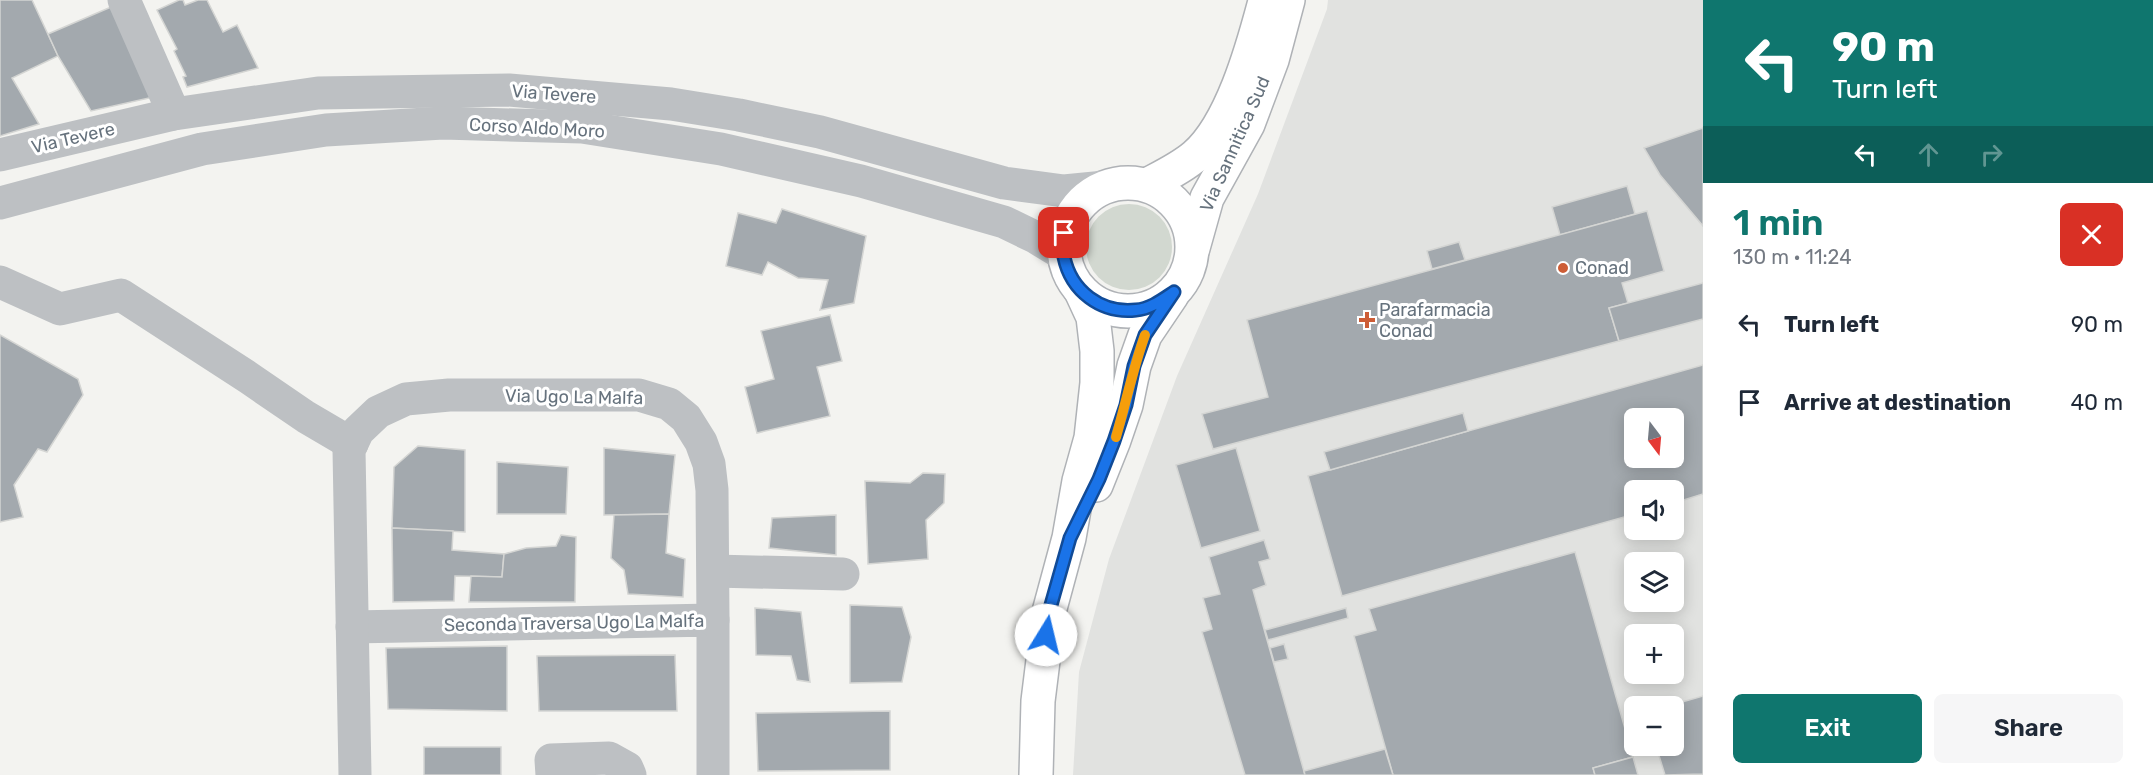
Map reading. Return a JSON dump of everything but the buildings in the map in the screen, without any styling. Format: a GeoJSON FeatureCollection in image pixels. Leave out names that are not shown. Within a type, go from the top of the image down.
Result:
{"type":"FeatureCollection","features":[{"type":"Feature","properties":{"kind":"main road","name":"Via Sannitica Sud"},"geometry":{"type":"LineString","coordinates":[[1147,185],[1196,155],[1217,129],[1240,81],[1266,0]]}},
{"type":"Feature","properties":{"kind":"main road","name":"Via Sannitica Sud"},"geometry":{"type":"LineString","coordinates":[[1192,253],[1207,198],[1248,124],[1272,60],[1288,0]]}},
{"type":"Feature","properties":{"kind":"main road"},"geometry":{"type":"LineString","coordinates":[[1036,775],[1038,701],[1049,612],[1070,538],[1079,481],[1091,438],[1097,383],[1097,351],[1093,317],[1081,291],[1069,274],[1063,254],[1064,233],[1072,214],[1086,198],[1105,187],[1126,182],[1147,185],[1167,195],[1182,211],[1191,231],[1192,253],[1186,274],[1145,335],[1134,366],[1126,405],[1114,441],[1099,479],[1070,538]]}},
{"type":"Feature","properties":{"kind":"main road"},"geometry":{"type":"LineString","coordinates":[[1081,291],[1097,304],[1117,310],[1137,310],[1157,304],[1174,292]]}},
{"type":"Feature","properties":{"kind":"street"},"geometry":{"type":"LineString","coordinates":[[124,0],[174,114]]}},
{"type":"Feature","properties":{"kind":"street","name":"Via Tevere"},"geometry":{"type":"LineString","coordinates":[[0,155],[174,114],[318,93],[509,90],[670,104],[739,115],[820,132],[1004,183],[1064,191],[1105,187]]}},
{"type":"Feature","properties":{"kind":"street","name":"Corso Aldo Moro"},"geometry":{"type":"LineString","coordinates":[[0,203],[202,149],[326,130],[443,123],[582,127],[721,149],[861,181],[1004,222],[1063,254]]}},
{"type":"Feature","properties":{"kind":"street"},"geometry":{"type":"LineString","coordinates":[[0,282],[60,309],[121,295],[306,417],[352,444],[349,450],[352,627],[351,773]]}},
{"type":"Feature","properties":{"kind":"street","name":"Via Ugo La Malfa"},"geometry":{"type":"LineString","coordinates":[[352,444],[358,431],[378,412],[406,399],[449,395],[639,394],[669,404],[686,418],[701,442],[709,464],[714,572],[713,620]]}},
{"type":"Feature","properties":{"kind":"street"},"geometry":{"type":"LineString","coordinates":[[714,572],[843,574]]}},
{"type":"Feature","properties":{"kind":"street","name":"Seconda Traversa Ugo La Malfa"},"geometry":{"type":"LineString","coordinates":[[352,627],[713,620],[713,775]]}},
{"type":"Feature","properties":{"kind":"street"},"geometry":{"type":"LineString","coordinates":[[552,775],[551,760],[609,758],[627,768],[630,775]]}},
{"type":"Feature","properties":{"kind":"shaded area"},"geometry":{"type":"Polygon","coordinates":[[[1328,0],[1703,0],[1703,775],[1073,775],[1079,672],[1109,559],[1177,376],[1258,194],[1327,9],[1328,0]]]}},
{"type":"Feature","properties":{"kind":"shaded area"},"geometry":{"type":"Polygon","coordinates":[[[1129,204],[1146,207],[1160,216],[1169,230],[1172,247],[1169,264],[1160,278],[1146,287],[1129,290],[1112,287],[1098,278],[1089,264],[1086,247],[1089,230],[1098,216],[1112,207],[1129,204]]]}},
{"type":"Feature","properties":{"kind":"slow traffic"},"geometry":{"type":"LineString","coordinates":[[1116,437],[1126,405],[1134,366],[1145,335]]}},
{"type":"Feature","properties":{"kind":"place","name":"Conad"},"geometry":{"type":"Point","coordinates":[1563,268]}},
{"type":"Feature","properties":{"kind":"place","name":"Parafarmacia Conad"},"geometry":{"type":"Point","coordinates":[1367,320]}},
{"type":"Feature","properties":{"kind":"route"},"geometry":{"type":"LineString","coordinates":[[1046,635],[1049,612],[1070,538],[1099,479],[1114,441],[1126,405],[1134,366],[1145,335],[1174,292],[1157,304],[1137,310],[1117,310],[1097,304],[1081,291],[1069,274],[1063,254],[1064,233]]}}]}
